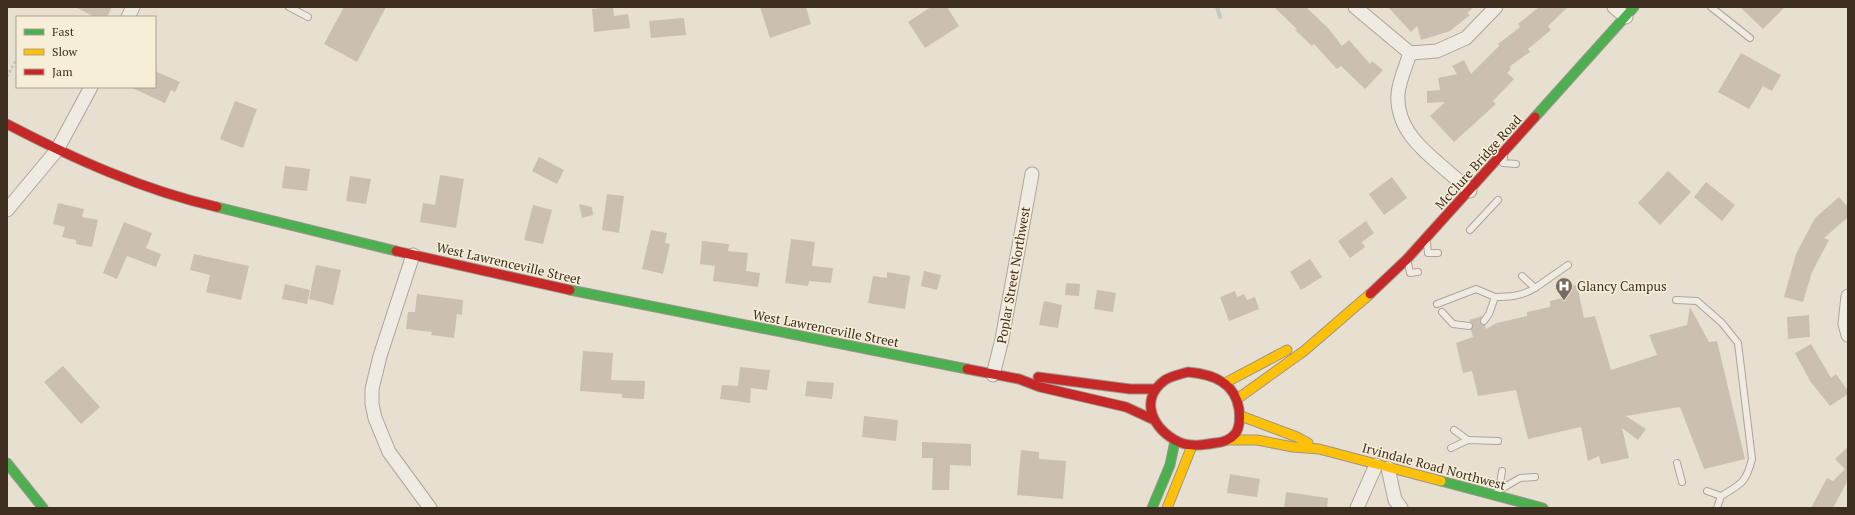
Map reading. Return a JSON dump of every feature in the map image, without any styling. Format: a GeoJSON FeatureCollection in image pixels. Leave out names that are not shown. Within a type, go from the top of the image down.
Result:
{"type":"FeatureCollection","features":[{"type":"Feature","properties":{"kind":"street"},"geometry":{"type":"LineString","coordinates":[[128,16],[133,7]]}},
{"type":"Feature","properties":{"kind":"street"},"geometry":{"type":"LineString","coordinates":[[1355,7],[1410,53],[1437,52],[1466,38],[1496,7]]}},
{"type":"Feature","properties":{"kind":"street"},"geometry":{"type":"LineString","coordinates":[[1614,7],[1630,12]]}},
{"type":"Feature","properties":{"kind":"street","name":"McClure Bridge Road"},"geometry":{"type":"LineString","coordinates":[[1237,399],[1257,382],[1304,351],[1376,289],[1407,259],[1426,240],[1630,12]]}},
{"type":"Feature","properties":{"kind":"street"},"geometry":{"type":"LineString","coordinates":[[1410,53],[1398,94],[1401,120],[1418,145],[1470,191]]}},
{"type":"Feature","properties":{"kind":"street"},"geometry":{"type":"LineString","coordinates":[[7,210],[57,150],[90,88]]}},
{"type":"Feature","properties":{"kind":"street","name":"West Lawrenceville Street"},"geometry":{"type":"LineString","coordinates":[[7,124],[57,150],[115,175],[186,199],[413,255],[560,288],[1019,379],[1040,387],[1126,407],[1152,419]]}},
{"type":"Feature","properties":{"kind":"street","name":"Poplar Street Northwest"},"geometry":{"type":"LineString","coordinates":[[994,375],[1032,174]]}},
{"type":"Feature","properties":{"kind":"street"},"geometry":{"type":"LineString","coordinates":[[413,255],[380,356],[372,389],[372,404],[375,418],[389,452],[430,508]]}},
{"type":"Feature","properties":{"kind":"street"},"geometry":{"type":"LineString","coordinates":[[1848,296],[1844,324],[1848,335]]}},
{"type":"Feature","properties":{"kind":"street","name":"McClure Bridge Road"},"geometry":{"type":"LineString","coordinates":[[1225,383],[1332,326]]}},
{"type":"Feature","properties":{"kind":"street"},"geometry":{"type":"LineString","coordinates":[[1188,372],[1207,374],[1225,383],[1237,399],[1241,416],[1238,427],[1229,440],[1213,446],[1192,446],[1175,441],[1162,431],[1152,419],[1151,401],[1155,389],[1175,374],[1188,372]]}},
{"type":"Feature","properties":{"kind":"street","name":"West Lawrenceville Street"},"geometry":{"type":"LineString","coordinates":[[1019,379],[1041,377],[1130,388],[1155,389]]}},
{"type":"Feature","properties":{"kind":"street","name":"Irvindale Road Northwest"},"geometry":{"type":"LineString","coordinates":[[1241,416],[1297,437],[1320,449],[1382,467],[1496,492],[1543,508]]}},
{"type":"Feature","properties":{"kind":"street","name":"Irvindale Road Northwest"},"geometry":{"type":"LineString","coordinates":[[1229,440],[1257,440],[1293,447],[1320,449]]}},
{"type":"Feature","properties":{"kind":"street"},"geometry":{"type":"LineString","coordinates":[[1152,508],[1170,465],[1175,441]]}},
{"type":"Feature","properties":{"kind":"street"},"geometry":{"type":"LineString","coordinates":[[1167,508],[1192,446]]}},
{"type":"Feature","properties":{"kind":"street"},"geometry":{"type":"LineString","coordinates":[[7,463],[43,508]]}},
{"type":"Feature","properties":{"kind":"street"},"geometry":{"type":"LineString","coordinates":[[1357,508],[1382,467]]}},
{"type":"Feature","properties":{"kind":"street"},"geometry":{"type":"LineString","coordinates":[[1382,467],[1395,500],[1401,508]]}},
{"type":"Feature","properties":{"kind":"lane"},"geometry":{"type":"LineString","coordinates":[[289,7],[308,17]]}},
{"type":"Feature","properties":{"kind":"lane"},"geometry":{"type":"LineString","coordinates":[[1711,7],[1750,38]]}},
{"type":"Feature","properties":{"kind":"lane"},"geometry":{"type":"LineString","coordinates":[[1504,153],[1503,163],[1516,164]]}},
{"type":"Feature","properties":{"kind":"lane"},"geometry":{"type":"LineString","coordinates":[[1470,230],[1498,200]]}},
{"type":"Feature","properties":{"kind":"lane"},"geometry":{"type":"LineString","coordinates":[[1426,240],[1428,253],[1438,253]]}},
{"type":"Feature","properties":{"kind":"lane"},"geometry":{"type":"LineString","coordinates":[[1407,259],[1410,273],[1418,272]]}},
{"type":"Feature","properties":{"kind":"lane"},"geometry":{"type":"LineString","coordinates":[[1437,304],[1476,289],[1495,297],[1515,297],[1535,288],[1568,264]]}},
{"type":"Feature","properties":{"kind":"lane"},"geometry":{"type":"LineString","coordinates":[[1522,276],[1535,288]]}},
{"type":"Feature","properties":{"kind":"lane"},"geometry":{"type":"LineString","coordinates":[[1484,321],[1489,314],[1495,297]]}},
{"type":"Feature","properties":{"kind":"lane"},"geometry":{"type":"LineString","coordinates":[[1676,300],[1697,301],[1722,323],[1738,343],[1752,459],[1748,476],[1739,485],[1721,496],[1717,508]]}},
{"type":"Feature","properties":{"kind":"lane"},"geometry":{"type":"LineString","coordinates":[[1442,312],[1452,324],[1469,326]]}},
{"type":"Feature","properties":{"kind":"lane"},"geometry":{"type":"LineString","coordinates":[[1454,430],[1468,440]]}},
{"type":"Feature","properties":{"kind":"lane"},"geometry":{"type":"LineString","coordinates":[[1451,448],[1468,440],[1498,441]]}},
{"type":"Feature","properties":{"kind":"lane"},"geometry":{"type":"LineString","coordinates":[[1677,463],[1682,482]]}},
{"type":"Feature","properties":{"kind":"lane"},"geometry":{"type":"LineString","coordinates":[[1496,492],[1502,470]]}},
{"type":"Feature","properties":{"kind":"lane"},"geometry":{"type":"LineString","coordinates":[[1496,492],[1520,478],[1535,477]]}},
{"type":"Feature","properties":{"kind":"lane"},"geometry":{"type":"LineString","coordinates":[[1707,490],[1721,496]]}},
{"type":"Feature","properties":{"kind":"path"},"geometry":{"type":"LineString","coordinates":[[7,76],[16,60]]}},
{"type":"Feature","properties":{"kind":"building"},"geometry":{"type":"Polygon","coordinates":[[[75,7],[112,7],[108,16],[93,16],[75,7]]]}},
{"type":"Feature","properties":{"kind":"building"},"geometry":{"type":"Polygon","coordinates":[[[344,7],[386,7],[357,62],[324,44],[344,7]]]}},
{"type":"Feature","properties":{"kind":"building"},"geometry":{"type":"Polygon","coordinates":[[[613,7],[614,16],[628,14],[630,28],[594,32],[592,9],[613,7]]]}},
{"type":"Feature","properties":{"kind":"building"},"geometry":{"type":"Polygon","coordinates":[[[760,7],[806,7],[811,24],[770,38],[760,7]]]}},
{"type":"Feature","properties":{"kind":"building"},"geometry":{"type":"Polygon","coordinates":[[[931,7],[947,7],[959,26],[925,48],[908,22],[931,7]]]}},
{"type":"Feature","properties":{"kind":"building"},"geometry":{"type":"Polygon","coordinates":[[[1274,7],[1306,7],[1329,29],[1342,46],[1349,40],[1370,64],[1372,61],[1383,70],[1365,89],[1341,66],[1337,69],[1314,44],[1312,46],[1274,7]]]}},
{"type":"Feature","properties":{"kind":"building"},"geometry":{"type":"Polygon","coordinates":[[[1388,7],[1474,7],[1467,13],[1470,15],[1450,31],[1421,40],[1417,26],[1411,32],[1388,7]]]}},
{"type":"Feature","properties":{"kind":"building"},"geometry":{"type":"Polygon","coordinates":[[[1539,7],[1568,7],[1548,26],[1551,30],[1528,49],[1530,52],[1509,67],[1511,69],[1507,73],[1514,79],[1493,101],[1496,104],[1454,142],[1430,116],[1445,102],[1427,103],[1427,91],[1440,90],[1438,78],[1457,74],[1452,66],[1464,60],[1471,74],[1499,46],[1498,44],[1520,27],[1518,24],[1539,7]]]}},
{"type":"Feature","properties":{"kind":"building"},"geometry":{"type":"Polygon","coordinates":[[[1740,7],[1785,7],[1763,29],[1740,7]]]}},
{"type":"Feature","properties":{"kind":"building"},"geometry":{"type":"Polygon","coordinates":[[[684,18],[686,35],[651,38],[649,21],[684,18]]]}},
{"type":"Feature","properties":{"kind":"building"},"geometry":{"type":"Polygon","coordinates":[[[1741,53],[1781,75],[1772,91],[1763,86],[1749,109],[1718,92],[1741,53]]]}},
{"type":"Feature","properties":{"kind":"building"},"geometry":{"type":"Polygon","coordinates":[[[156,71],[180,82],[175,92],[171,90],[165,103],[132,88],[156,88],[156,71]]]}},
{"type":"Feature","properties":{"kind":"building"},"geometry":{"type":"Polygon","coordinates":[[[235,101],[257,109],[243,148],[220,139],[235,101]]]}},
{"type":"Feature","properties":{"kind":"building"},"geometry":{"type":"Polygon","coordinates":[[[539,157],[564,170],[557,184],[532,171],[539,157]]]}},
{"type":"Feature","properties":{"kind":"building"},"geometry":{"type":"Polygon","coordinates":[[[285,166],[310,169],[307,191],[282,188],[285,166]]]}},
{"type":"Feature","properties":{"kind":"building"},"geometry":{"type":"Polygon","coordinates":[[[1668,171],[1691,192],[1660,225],[1638,203],[1668,171]]]}},
{"type":"Feature","properties":{"kind":"building"},"geometry":{"type":"Polygon","coordinates":[[[440,175],[464,179],[456,228],[420,222],[423,203],[435,205],[440,175]]]}},
{"type":"Feature","properties":{"kind":"building"},"geometry":{"type":"Polygon","coordinates":[[[350,176],[371,179],[366,204],[346,201],[350,176]]]}},
{"type":"Feature","properties":{"kind":"building"},"geometry":{"type":"Polygon","coordinates":[[[1392,177],[1407,198],[1384,215],[1369,194],[1392,177]]]}},
{"type":"Feature","properties":{"kind":"building"},"geometry":{"type":"Polygon","coordinates":[[[1706,182],[1735,205],[1722,221],[1694,197],[1706,182]]]}},
{"type":"Feature","properties":{"kind":"building"},"geometry":{"type":"Polygon","coordinates":[[[607,194],[624,196],[619,233],[602,230],[607,194]]]}},
{"type":"Feature","properties":{"kind":"building"},"geometry":{"type":"Polygon","coordinates":[[[1839,197],[1848,207],[1848,217],[1824,238],[1829,240],[1812,272],[1803,302],[1784,297],[1796,254],[1815,218],[1839,197]]]}},
{"type":"Feature","properties":{"kind":"building"},"geometry":{"type":"Polygon","coordinates":[[[58,203],[84,209],[82,217],[98,220],[92,247],[76,244],[76,240],[62,237],[65,227],[53,224],[58,203]]]}},
{"type":"Feature","properties":{"kind":"building"},"geometry":{"type":"Polygon","coordinates":[[[579,204],[592,207],[593,215],[582,218],[579,204]]]}},
{"type":"Feature","properties":{"kind":"building"},"geometry":{"type":"Polygon","coordinates":[[[533,205],[552,210],[543,244],[524,240],[533,205]]]}},
{"type":"Feature","properties":{"kind":"building"},"geometry":{"type":"Polygon","coordinates":[[[1366,221],[1374,233],[1362,242],[1365,247],[1350,258],[1338,241],[1366,221]]]}},
{"type":"Feature","properties":{"kind":"building"},"geometry":{"type":"Polygon","coordinates":[[[124,222],[152,233],[146,248],[161,254],[156,267],[127,256],[117,279],[103,273],[124,222]]]}},
{"type":"Feature","properties":{"kind":"building"},"geometry":{"type":"Polygon","coordinates":[[[651,230],[667,233],[665,243],[670,244],[663,274],[642,269],[651,230]]]}},
{"type":"Feature","properties":{"kind":"building"},"geometry":{"type":"Polygon","coordinates":[[[791,239],[815,242],[812,266],[833,268],[831,283],[809,281],[808,286],[785,283],[791,239]]]}},
{"type":"Feature","properties":{"kind":"building"},"geometry":{"type":"Polygon","coordinates":[[[702,241],[729,244],[728,251],[748,253],[746,271],[760,273],[758,287],[713,281],[715,266],[700,264],[702,241]]]}},
{"type":"Feature","properties":{"kind":"building"},"geometry":{"type":"Polygon","coordinates":[[[194,254],[249,266],[241,300],[206,292],[210,275],[190,270],[194,254]]]}},
{"type":"Feature","properties":{"kind":"building"},"geometry":{"type":"Polygon","coordinates":[[[1310,259],[1322,277],[1301,290],[1290,272],[1310,259]]]}},
{"type":"Feature","properties":{"kind":"building"},"geometry":{"type":"Polygon","coordinates":[[[316,265],[341,270],[333,305],[309,299],[316,265]]]}},
{"type":"Feature","properties":{"kind":"building"},"geometry":{"type":"Polygon","coordinates":[[[924,271],[941,275],[937,290],[921,286],[924,271]]]}},
{"type":"Feature","properties":{"kind":"building"},"geometry":{"type":"Polygon","coordinates":[[[887,272],[910,276],[905,309],[868,303],[873,276],[887,278],[887,272]]]}},
{"type":"Feature","properties":{"kind":"building"},"geometry":{"type":"Polygon","coordinates":[[[1066,283],[1080,284],[1079,296],[1065,295],[1066,283]]]}},
{"type":"Feature","properties":{"kind":"building"},"geometry":{"type":"Polygon","coordinates":[[[285,284],[310,290],[307,304],[282,299],[285,284]]]}},
{"type":"Feature","properties":{"kind":"building"},"geometry":{"type":"Polygon","coordinates":[[[1577,285],[1584,318],[1595,316],[1611,370],[1657,355],[1649,335],[1687,325],[1690,307],[1709,342],[1717,341],[1745,459],[1704,469],[1680,407],[1626,416],[1646,429],[1638,440],[1622,428],[1629,458],[1601,464],[1599,456],[1588,461],[1581,427],[1528,439],[1516,390],[1478,396],[1472,371],[1463,373],[1456,343],[1473,337],[1471,330],[1473,325],[1469,320],[1482,316],[1480,322],[1485,325],[1486,329],[1497,323],[1527,316],[1527,312],[1550,307],[1550,301],[1563,298],[1561,287],[1577,285]]]}},
{"type":"Feature","properties":{"kind":"building"},"geometry":{"type":"Polygon","coordinates":[[[1097,290],[1116,293],[1113,312],[1094,309],[1097,290]]]}},
{"type":"Feature","properties":{"kind":"building"},"geometry":{"type":"Polygon","coordinates":[[[1235,291],[1237,297],[1244,294],[1247,300],[1255,297],[1259,309],[1229,321],[1220,297],[1235,291]]]}},
{"type":"Feature","properties":{"kind":"building"},"geometry":{"type":"Polygon","coordinates":[[[417,294],[463,300],[462,315],[457,314],[454,338],[431,335],[432,332],[406,329],[408,312],[415,312],[417,294]]]}},
{"type":"Feature","properties":{"kind":"building"},"geometry":{"type":"Polygon","coordinates":[[[1044,301],[1062,305],[1058,328],[1039,325],[1044,301]]]}},
{"type":"Feature","properties":{"kind":"building"},"geometry":{"type":"Polygon","coordinates":[[[1809,315],[1810,337],[1788,339],[1787,317],[1809,315]]]}},
{"type":"Feature","properties":{"kind":"building"},"geometry":{"type":"Polygon","coordinates":[[[1811,344],[1831,378],[1836,374],[1848,391],[1848,394],[1830,406],[1810,381],[1795,353],[1811,344]]]}},
{"type":"Feature","properties":{"kind":"building"},"geometry":{"type":"Polygon","coordinates":[[[583,351],[613,353],[611,380],[645,381],[644,399],[622,398],[622,394],[580,391],[583,351]]]}},
{"type":"Feature","properties":{"kind":"building"},"geometry":{"type":"Polygon","coordinates":[[[63,366],[100,407],[81,424],[44,382],[63,366]]]}},
{"type":"Feature","properties":{"kind":"building"},"geometry":{"type":"Polygon","coordinates":[[[740,367],[770,370],[767,390],[751,388],[750,403],[720,399],[722,385],[738,386],[740,367]]]}},
{"type":"Feature","properties":{"kind":"building"},"geometry":{"type":"Polygon","coordinates":[[[807,381],[834,383],[832,399],[805,396],[807,381]]]}},
{"type":"Feature","properties":{"kind":"building"},"geometry":{"type":"Polygon","coordinates":[[[864,416],[898,420],[896,441],[862,437],[864,416]]]}},
{"type":"Feature","properties":{"kind":"building"},"geometry":{"type":"Polygon","coordinates":[[[922,442],[971,444],[971,466],[950,465],[949,490],[932,490],[933,458],[922,458],[922,442]]]}},
{"type":"Feature","properties":{"kind":"building"},"geometry":{"type":"Polygon","coordinates":[[[1848,447],[1848,480],[1833,508],[1811,508],[1827,478],[1833,481],[1845,469],[1835,459],[1848,447]]]}},
{"type":"Feature","properties":{"kind":"building"},"geometry":{"type":"Polygon","coordinates":[[[1021,450],[1039,452],[1039,459],[1066,461],[1063,499],[1017,495],[1021,450]]]}},
{"type":"Feature","properties":{"kind":"building"},"geometry":{"type":"Polygon","coordinates":[[[1230,474],[1260,479],[1257,497],[1227,493],[1230,474]]]}},
{"type":"Feature","properties":{"kind":"building"},"geometry":{"type":"Polygon","coordinates":[[[1286,492],[1328,498],[1327,508],[1284,508],[1286,492]]]}},
{"type":"Feature","properties":{"kind":"waterway"},"geometry":{"type":"LineString","coordinates":[[1217,7],[1220,17]]}},
{"type":"Feature","properties":{"kind":"traffic: fast"},"geometry":{"type":"LineString","coordinates":[[1535,117],[1634,7]]}},
{"type":"Feature","properties":{"kind":"traffic: fast"},"geometry":{"type":"LineString","coordinates":[[217,207],[396,251]]}},
{"type":"Feature","properties":{"kind":"traffic: fast"},"geometry":{"type":"LineString","coordinates":[[570,290],[967,369]]}},
{"type":"Feature","properties":{"kind":"traffic: fast"},"geometry":{"type":"LineString","coordinates":[[1152,508],[1170,465],[1175,441]]}},
{"type":"Feature","properties":{"kind":"traffic: fast"},"geometry":{"type":"LineString","coordinates":[[7,463],[43,508]]}},
{"type":"Feature","properties":{"kind":"traffic: fast"},"geometry":{"type":"LineString","coordinates":[[1441,481],[1543,508]]}},
{"type":"Feature","properties":{"kind":"traffic: slow"},"geometry":{"type":"LineString","coordinates":[[1237,399],[1304,351],[1370,294]]}},
{"type":"Feature","properties":{"kind":"traffic: slow"},"geometry":{"type":"LineString","coordinates":[[1225,383],[1287,350]]}},
{"type":"Feature","properties":{"kind":"traffic: slow"},"geometry":{"type":"LineString","coordinates":[[1241,416],[1297,437],[1308,443]]}},
{"type":"Feature","properties":{"kind":"traffic: slow"},"geometry":{"type":"LineString","coordinates":[[1229,440],[1257,440],[1293,447],[1319,449],[1441,481]]}},
{"type":"Feature","properties":{"kind":"traffic: slow"},"geometry":{"type":"LineString","coordinates":[[1167,508],[1192,446]]}},
{"type":"Feature","properties":{"kind":"traffic: jam"},"geometry":{"type":"LineString","coordinates":[[1370,294],[1407,259],[1535,117]]}},
{"type":"Feature","properties":{"kind":"traffic: jam"},"geometry":{"type":"LineString","coordinates":[[7,124],[109,172],[162,192],[217,207]]}},
{"type":"Feature","properties":{"kind":"traffic: jam"},"geometry":{"type":"LineString","coordinates":[[396,251],[570,290]]}},
{"type":"Feature","properties":{"kind":"traffic: jam"},"geometry":{"type":"LineString","coordinates":[[967,369],[1019,379],[1040,387],[1126,407],[1152,419]]}},
{"type":"Feature","properties":{"kind":"traffic: jam"},"geometry":{"type":"LineString","coordinates":[[1188,372],[1214,377],[1233,392],[1237,400],[1240,415],[1236,433],[1229,439],[1221,442],[1201,445],[1183,444],[1170,437],[1156,422],[1152,414],[1151,405],[1152,396],[1157,388],[1165,380],[1188,372]]}},
{"type":"Feature","properties":{"kind":"traffic: jam"},"geometry":{"type":"LineString","coordinates":[[1038,377],[1130,389],[1155,389]]}},
{"type":"Feature","properties":{"kind":"place","name":"Glancy Campus"},"geometry":{"type":"Point","coordinates":[1564,301]}}]}
